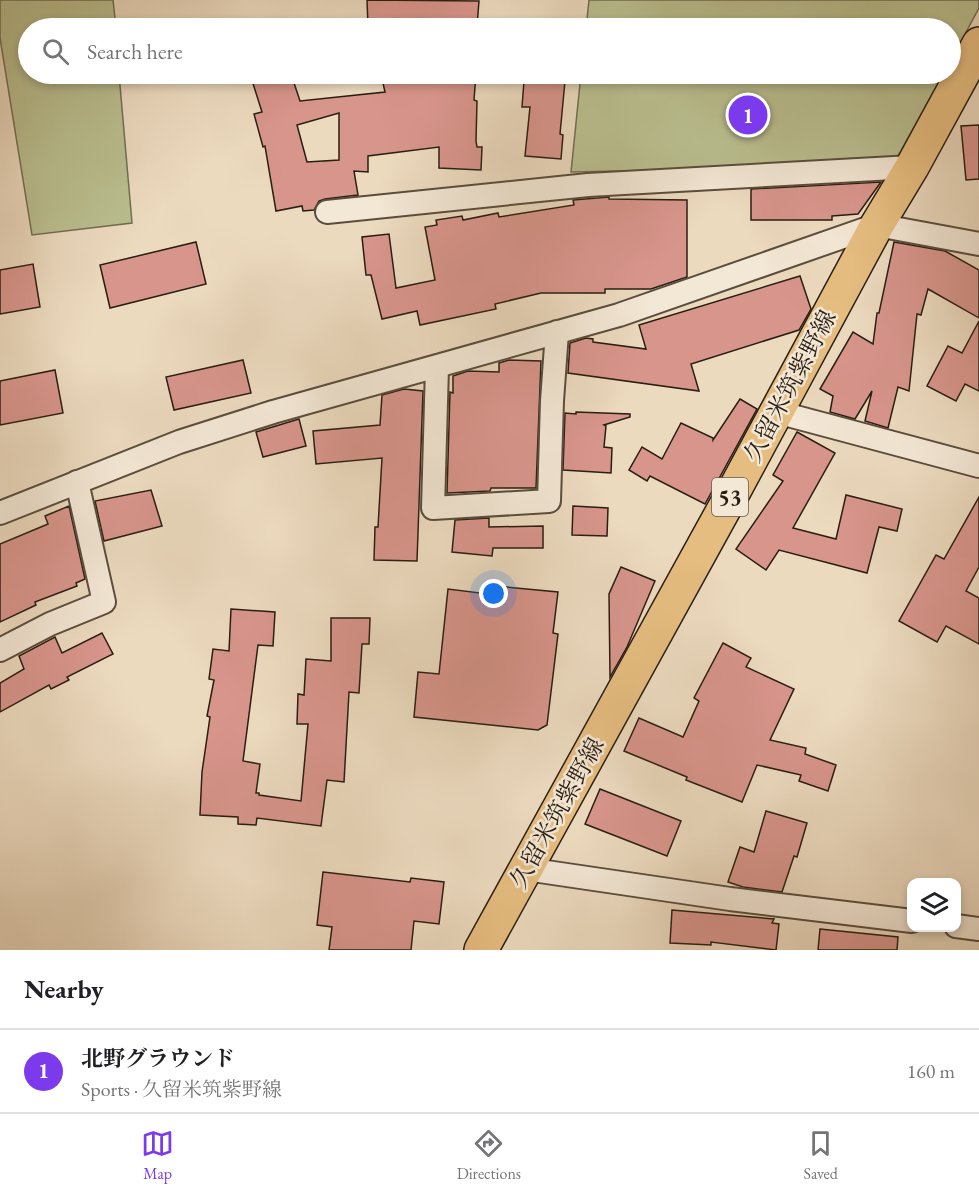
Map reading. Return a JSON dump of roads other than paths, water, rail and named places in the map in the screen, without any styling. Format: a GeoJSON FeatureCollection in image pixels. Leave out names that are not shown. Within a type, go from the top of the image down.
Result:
{"type":"FeatureCollection","features":[{"type":"Feature","properties":{"kind":"main road","name":"久留米筑紫野線"},"geometry":{"type":"LineString","coordinates":[[961,77],[979,44]]}},
{"type":"Feature","properties":{"kind":"main road","name":"久留米筑紫野線"},"geometry":{"type":"LineString","coordinates":[[481,950],[777,412],[877,225],[957,84]]}},
{"type":"Feature","properties":{"kind":"street"},"geometry":{"type":"LineString","coordinates":[[327,212],[588,185],[912,167]]}},
{"type":"Feature","properties":{"kind":"street"},"geometry":{"type":"LineString","coordinates":[[0,513],[178,441],[619,315],[877,225],[979,244]]}},
{"type":"Feature","properties":{"kind":"street"},"geometry":{"type":"LineString","coordinates":[[437,367],[433,508],[549,501],[557,332]]}},
{"type":"Feature","properties":{"kind":"street"},"geometry":{"type":"LineString","coordinates":[[777,412],[979,466]]}},
{"type":"Feature","properties":{"kind":"street"},"geometry":{"type":"LineString","coordinates":[[0,650],[50,624],[104,602],[77,482]]}},
{"type":"Feature","properties":{"kind":"street"},"geometry":{"type":"LineString","coordinates":[[526,869],[730,899],[907,920]]}},
{"type":"Feature","properties":{"kind":"street"},"geometry":{"type":"LineString","coordinates":[[961,927],[979,929]]}},
{"type":"Feature","properties":{"kind":"place","name":"北野グラウンド"},"geometry":{"type":"Point","coordinates":[748,115]}}]}
